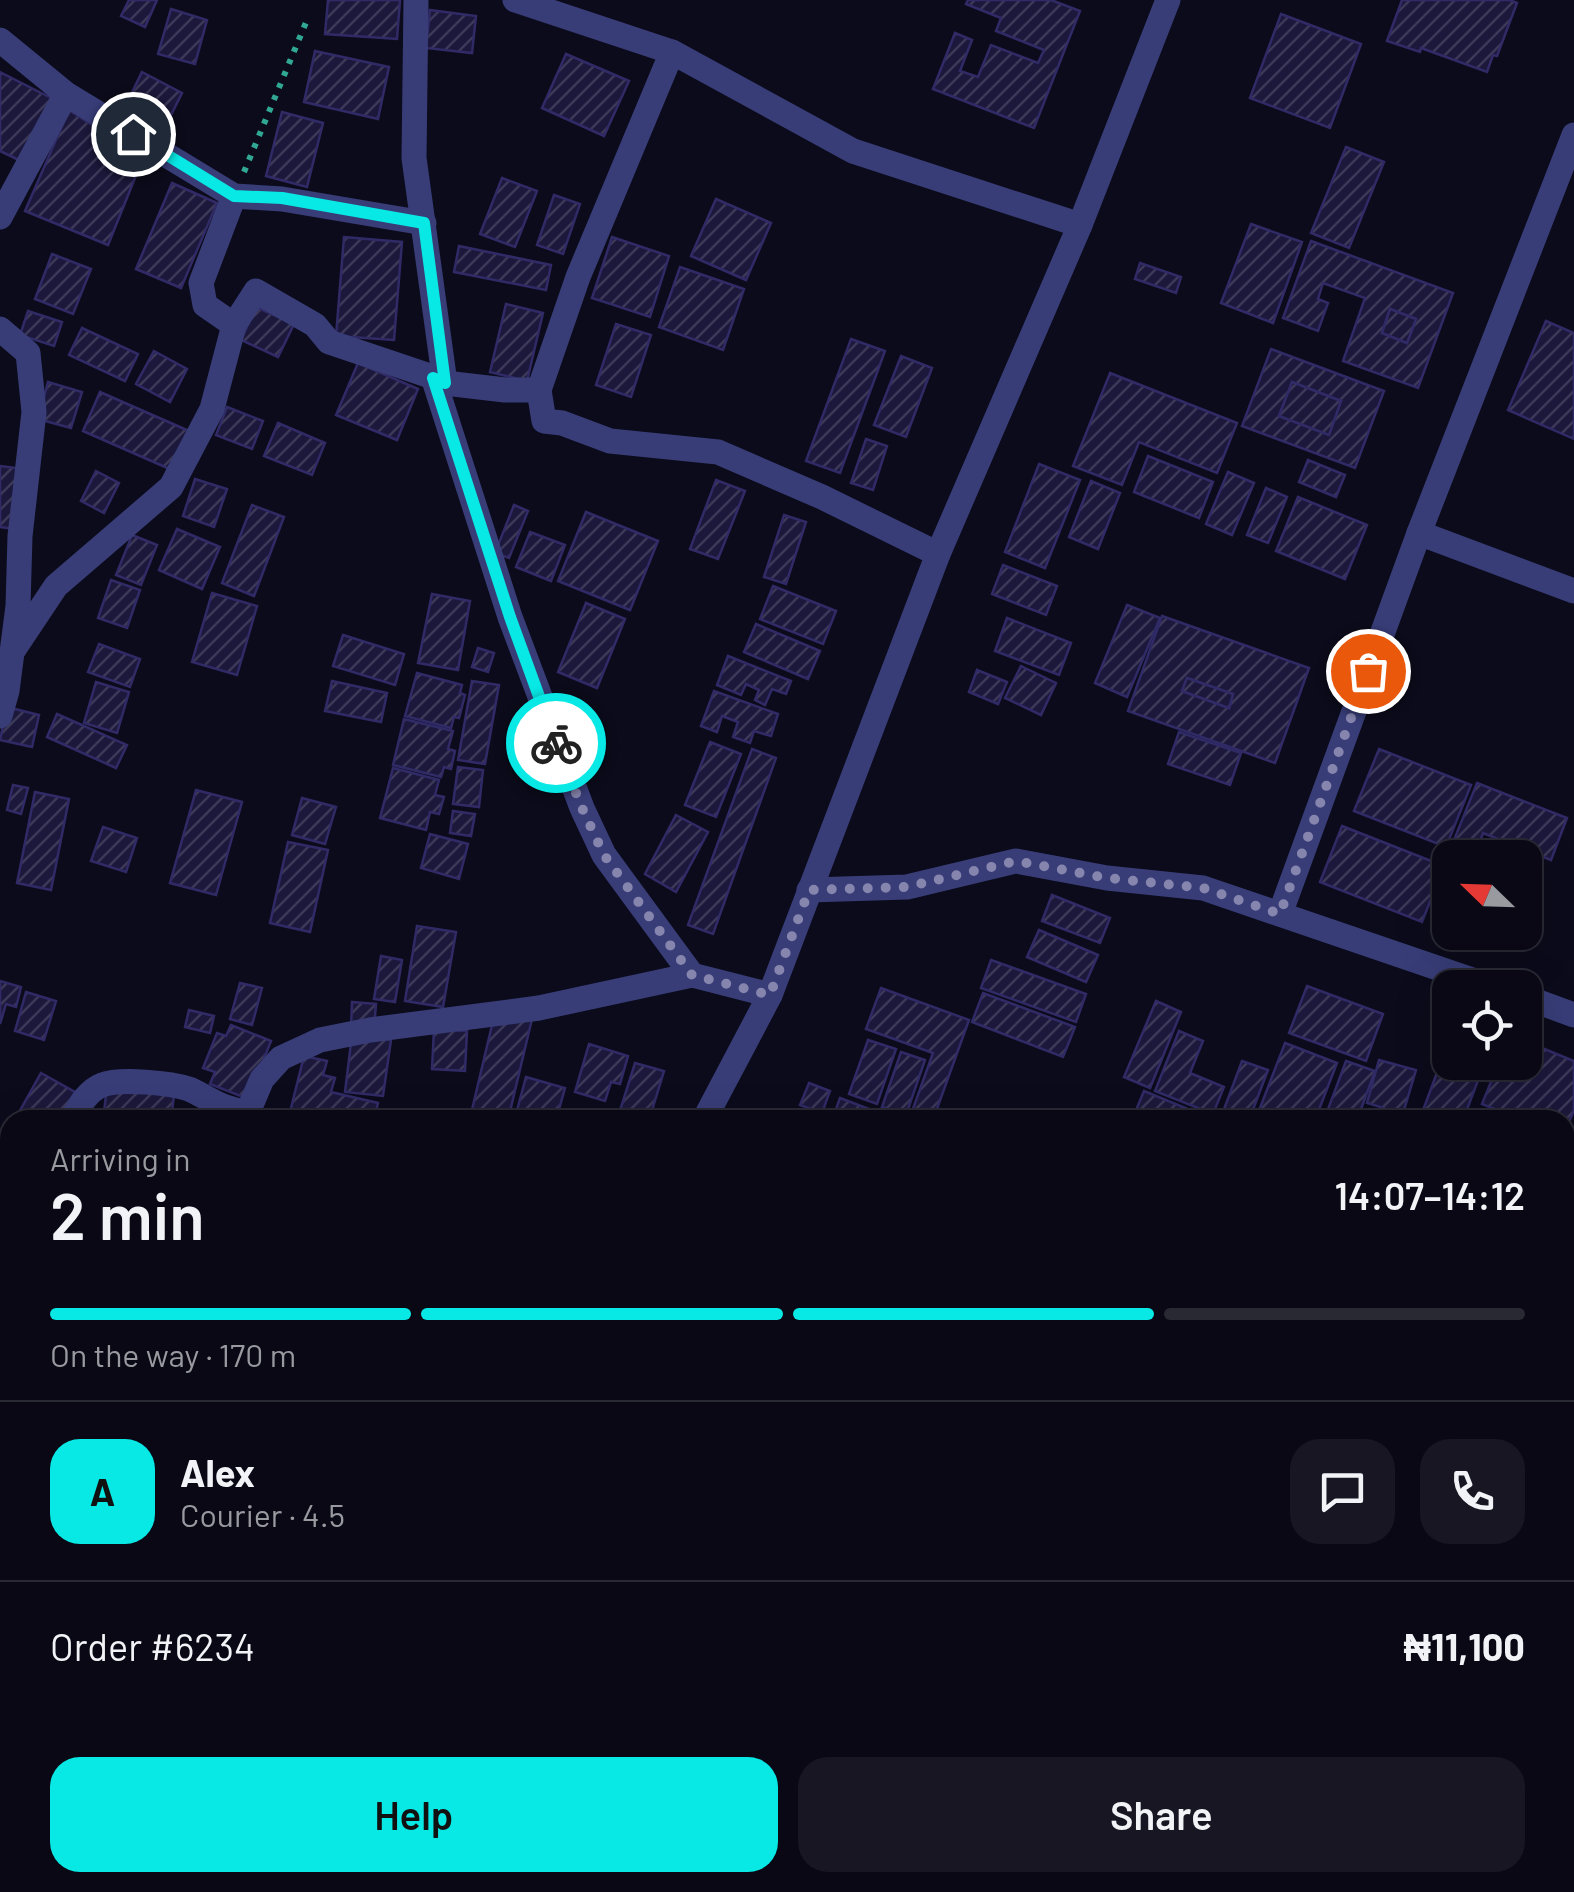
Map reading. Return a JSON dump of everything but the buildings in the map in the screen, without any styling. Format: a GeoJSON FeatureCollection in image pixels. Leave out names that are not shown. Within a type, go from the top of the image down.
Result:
{"type":"FeatureCollection","features":[{"type":"Feature","properties":{"kind":"street"},"geometry":{"type":"LineString","coordinates":[[416,0],[414,158],[439,380],[510,617],[582,808],[604,855],[692,975]]}},
{"type":"Feature","properties":{"kind":"street"},"geometry":{"type":"LineString","coordinates":[[516,0],[672,52],[853,150],[1080,225]]}},
{"type":"Feature","properties":{"kind":"street"},"geometry":{"type":"LineString","coordinates":[[709,1110],[770,995],[938,554],[1080,225],[1168,0]]}},
{"type":"Feature","properties":{"kind":"street"},"geometry":{"type":"LineString","coordinates":[[0,40],[66,94],[234,196],[282,198],[424,223]]}},
{"type":"Feature","properties":{"kind":"street"},"geometry":{"type":"LineString","coordinates":[[672,52],[578,278],[539,390],[544,421],[562,423],[610,441],[718,452],[938,554]]}},
{"type":"Feature","properties":{"kind":"street"},"geometry":{"type":"LineString","coordinates":[[0,217],[66,94]]}},
{"type":"Feature","properties":{"kind":"street"},"geometry":{"type":"LineString","coordinates":[[1280,914],[1418,532],[1574,136]]}},
{"type":"Feature","properties":{"kind":"street"},"geometry":{"type":"LineString","coordinates":[[234,196],[201,283],[205,305],[234,324]]}},
{"type":"Feature","properties":{"kind":"street"},"geometry":{"type":"LineString","coordinates":[[12,652],[56,586],[171,488],[212,408],[234,324],[256,291],[315,325],[329,342],[439,380],[505,390],[539,390]]}},
{"type":"Feature","properties":{"kind":"street"},"geometry":{"type":"LineString","coordinates":[[0,329],[28,354],[34,412],[20,536],[18,606],[0,716]]}},
{"type":"Feature","properties":{"kind":"street"},"geometry":{"type":"LineString","coordinates":[[1418,532],[1574,592]]}},
{"type":"Feature","properties":{"kind":"street"},"geometry":{"type":"LineString","coordinates":[[809,890],[907,887],[1016,861],[1107,878],[1203,888],[1443,970]]}},
{"type":"Feature","properties":{"kind":"street"},"geometry":{"type":"LineString","coordinates":[[249,1110],[262,1079],[280,1058],[320,1040],[539,1008],[692,975],[770,995]]}},
{"type":"Feature","properties":{"kind":"street"},"geometry":{"type":"LineString","coordinates":[[1542,1003],[1574,1014]]}},
{"type":"Feature","properties":{"kind":"street"},"geometry":{"type":"LineString","coordinates":[[76,1110],[84,1098],[102,1085],[120,1082],[185,1088],[212,1110]]}},
{"type":"Feature","properties":{"kind":"path"},"geometry":{"type":"LineString","coordinates":[[234,196],[307,20]]}},
{"type":"Feature","properties":{"kind":"way so far"},"geometry":{"type":"LineString","coordinates":[[556,743],[604,855],[692,975],[770,995],[809,890],[907,887],[1016,861],[1107,878],[1203,888],[1280,914],[1368,671]]}},
{"type":"Feature","properties":{"kind":"route"},"geometry":{"type":"LineString","coordinates":[[133,134],[234,196],[282,198],[424,223],[445,383],[433,378],[510,617],[556,743]]}}]}
